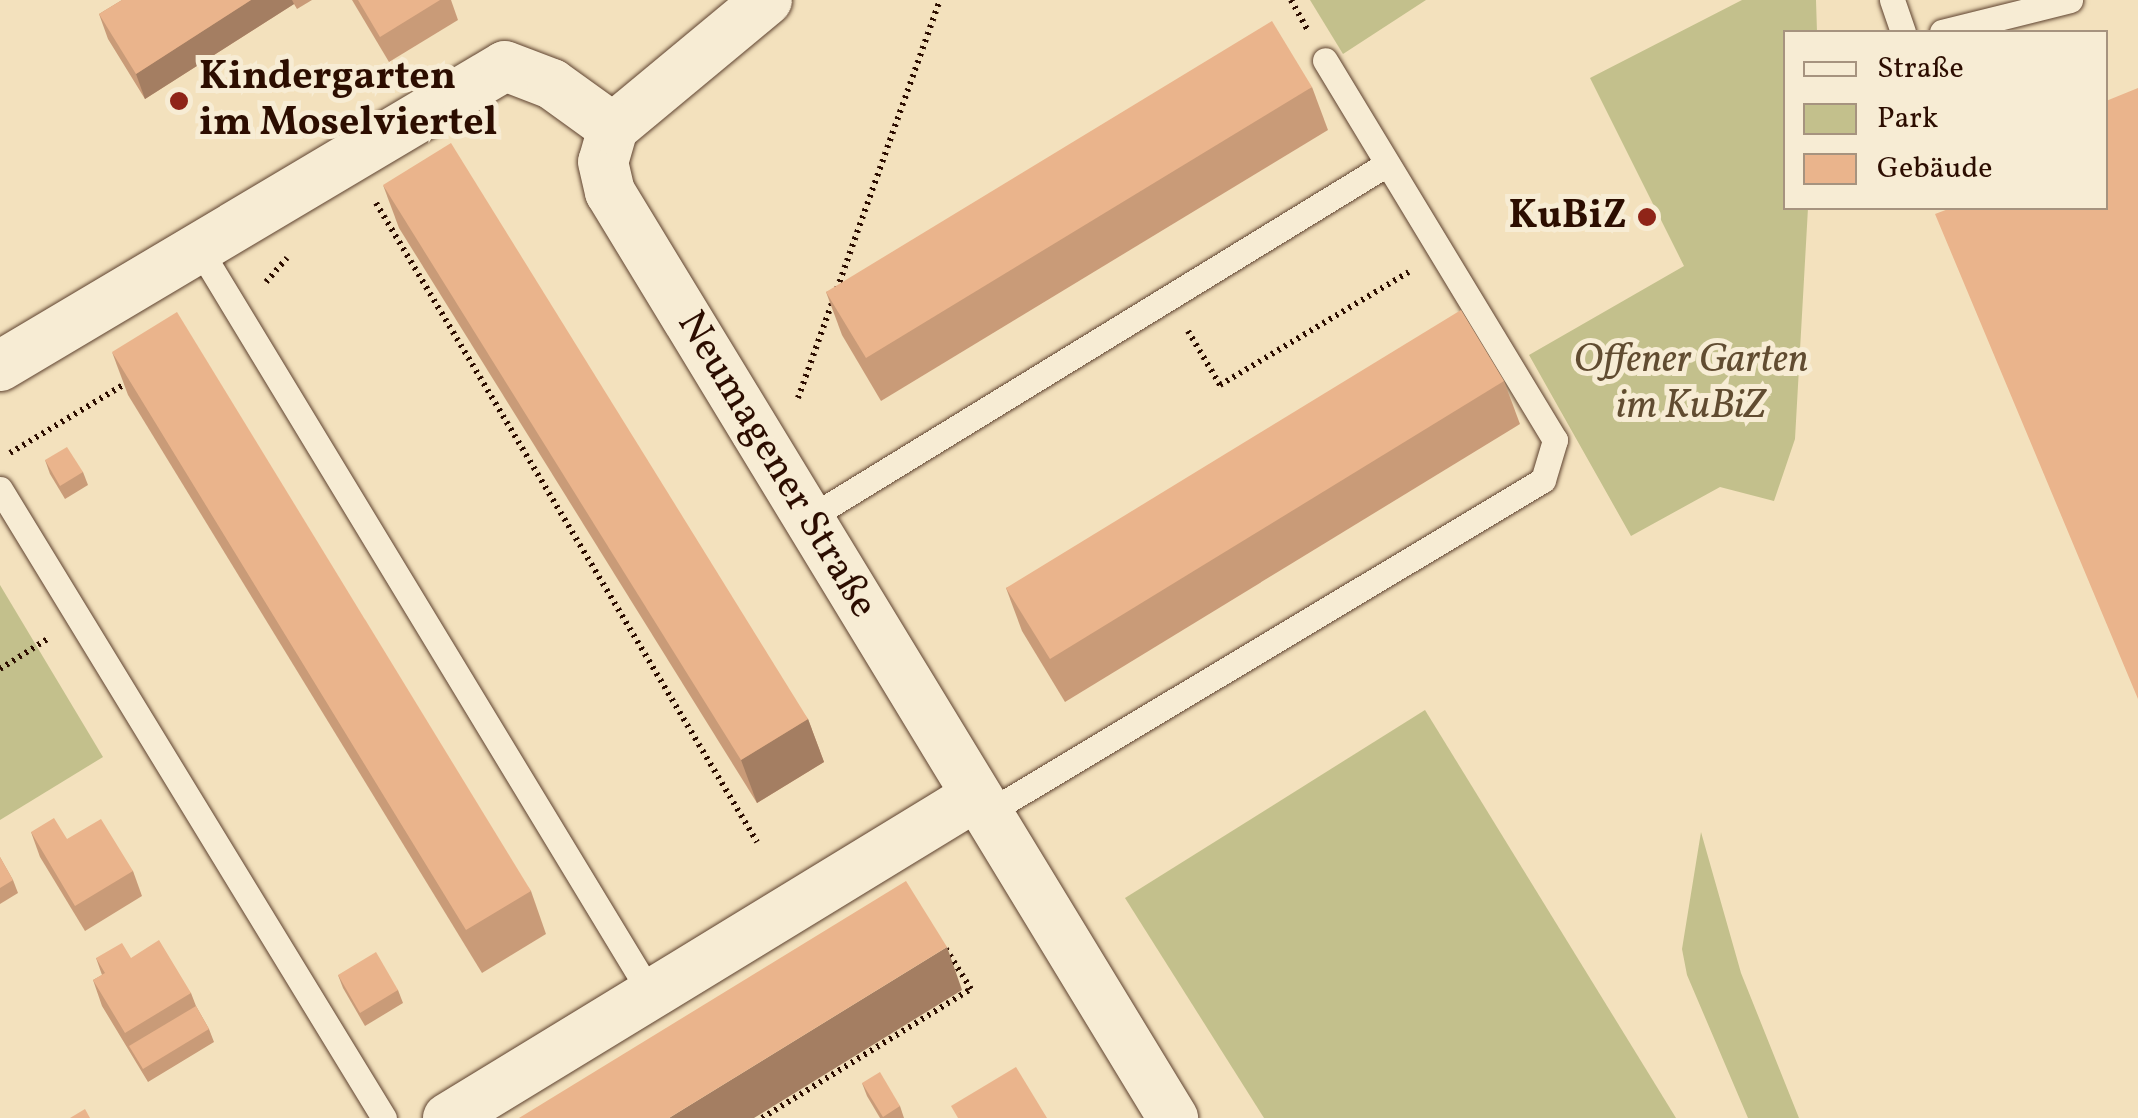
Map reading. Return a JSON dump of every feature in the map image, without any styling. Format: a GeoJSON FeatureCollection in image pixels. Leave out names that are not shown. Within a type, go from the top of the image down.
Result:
{"type":"FeatureCollection","features":[{"type":"Feature","properties":{"kind":"street"},"geometry":{"type":"LineString","coordinates":[[0,366],[505,66],[552,84],[612,128],[767,0]]}},
{"type":"Feature","properties":{"kind":"street","name":"Neumagener Straße"},"geometry":{"type":"LineString","coordinates":[[612,128],[603,162],[610,192],[1172,1118]]}},
{"type":"Feature","properties":{"kind":"street"},"geometry":{"type":"LineString","coordinates":[[448,1118],[651,994],[982,804]]}},
{"type":"Feature","properties":{"kind":"lane"},"geometry":{"type":"LineString","coordinates":[[1892,0],[1902,30]]}},
{"type":"Feature","properties":{"kind":"lane"},"geometry":{"type":"LineString","coordinates":[[1950,30],[2070,0]]}},
{"type":"Feature","properties":{"kind":"lane"},"geometry":{"type":"LineString","coordinates":[[982,804],[1543,480],[1555,440],[1325,60]]}},
{"type":"Feature","properties":{"kind":"lane"},"geometry":{"type":"LineString","coordinates":[[809,518],[1387,164]]}},
{"type":"Feature","properties":{"kind":"lane"},"geometry":{"type":"LineString","coordinates":[[200,250],[651,994]]}},
{"type":"Feature","properties":{"kind":"lane"},"geometry":{"type":"LineString","coordinates":[[0,489],[384,1118]]}},
{"type":"Feature","properties":{"kind":"path"},"geometry":{"type":"LineString","coordinates":[[798,398],[940,0]]}},
{"type":"Feature","properties":{"kind":"path"},"geometry":{"type":"LineString","coordinates":[[370,194],[758,842]]}},
{"type":"Feature","properties":{"kind":"path"},"geometry":{"type":"LineString","coordinates":[[1170,299],[1220,384],[1440,254]]}},
{"type":"Feature","properties":{"kind":"path"},"geometry":{"type":"LineString","coordinates":[[0,459],[135,378]]}},
{"type":"Feature","properties":{"kind":"path"},"geometry":{"type":"LineString","coordinates":[[0,670],[50,638],[40,621]]}},
{"type":"Feature","properties":{"kind":"path"},"geometry":{"type":"LineString","coordinates":[[762,1118],[971,989],[942,942]]}},
{"type":"Feature","properties":{"kind":"green space"},"geometry":{"type":"Polygon","coordinates":[[[1310,0],[1426,0],[1343,54],[1310,0]]]}},
{"type":"Feature","properties":{"kind":"green space","name":"Offener Garten im KuBiZ"},"geometry":{"type":"Polygon","coordinates":[[[1742,0],[1816,0],[1817,30],[1783,30],[1783,210],[1808,210],[1795,439],[1774,501],[1720,487],[1631,536],[1529,355],[1684,266],[1590,78],[1742,0]]]}},
{"type":"Feature","properties":{"kind":"green space"},"geometry":{"type":"Polygon","coordinates":[[[0,585],[103,757],[0,820],[0,585]]]}},
{"type":"Feature","properties":{"kind":"green space"},"geometry":{"type":"Polygon","coordinates":[[[1425,710],[1676,1118],[1264,1118],[1125,898],[1425,710]]]}},
{"type":"Feature","properties":{"kind":"green space"},"geometry":{"type":"Polygon","coordinates":[[[1701,832],[1741,973],[1799,1118],[1748,1118],[1687,975],[1682,949],[1701,832]]]}},
{"type":"Feature","properties":{"kind":"building"},"geometry":{"type":"Polygon","coordinates":[[[122,0],[251,0],[136,74],[99,14],[122,0]]]}},
{"type":"Feature","properties":{"kind":"building"},"geometry":{"type":"Polygon","coordinates":[[[358,0],[440,0],[380,37],[358,0]]]}},
{"type":"Feature","properties":{"kind":"building"},"geometry":{"type":"Polygon","coordinates":[[[1272,21],[1312,87],[866,358],[826,292],[1272,21]]]}},
{"type":"Feature","properties":{"kind":"building"},"geometry":{"type":"Polygon","coordinates":[[[2138,88],[2138,699],[1935,214],[1946,210],[2108,210],[2108,100],[2138,88]]]}},
{"type":"Feature","properties":{"kind":"building"},"geometry":{"type":"Polygon","coordinates":[[[451,143],[808,719],[741,760],[383,185],[451,143]]]}},
{"type":"Feature","properties":{"kind":"building"},"geometry":{"type":"Polygon","coordinates":[[[1461,310],[1504,381],[1050,659],[1006,588],[1461,310]]]}},
{"type":"Feature","properties":{"kind":"building"},"geometry":{"type":"Polygon","coordinates":[[[177,312],[531,891],[466,930],[112,352],[177,312]]]}},
{"type":"Feature","properties":{"kind":"building"},"geometry":{"type":"Polygon","coordinates":[[[67,447],[83,472],[60,486],[45,460],[67,447]]]}},
{"type":"Feature","properties":{"kind":"building"},"geometry":{"type":"Polygon","coordinates":[[[54,818],[67,839],[101,819],[133,871],[75,906],[31,832],[54,818]]]}},
{"type":"Feature","properties":{"kind":"building"},"geometry":{"type":"Polygon","coordinates":[[[0,857],[13,880],[0,888],[0,857]]]}},
{"type":"Feature","properties":{"kind":"building"},"geometry":{"type":"Polygon","coordinates":[[[906,881],[947,947],[669,1118],[519,1118],[906,881]]]}},
{"type":"Feature","properties":{"kind":"building"},"geometry":{"type":"Polygon","coordinates":[[[159,940],[191,993],[125,1033],[93,980],[105,973],[96,958],[122,943],[131,958],[159,940]]]}},
{"type":"Feature","properties":{"kind":"building"},"geometry":{"type":"Polygon","coordinates":[[[376,952],[398,990],[360,1013],[338,975],[376,952]]]}},
{"type":"Feature","properties":{"kind":"building"},"geometry":{"type":"Polygon","coordinates":[[[196,1006],[209,1029],[143,1069],[129,1046],[196,1006]]]}},
{"type":"Feature","properties":{"kind":"building"},"geometry":{"type":"Polygon","coordinates":[[[1016,1067],[1047,1118],[958,1118],[951,1106],[1016,1067]]]}},
{"type":"Feature","properties":{"kind":"building"},"geometry":{"type":"Polygon","coordinates":[[[880,1072],[900,1106],[883,1117],[862,1083],[880,1072]]]}},
{"type":"Feature","properties":{"kind":"building"},"geometry":{"type":"Polygon","coordinates":[[[85,1109],[90,1118],[70,1118],[85,1109]]]}},
{"type":"Feature","properties":{"kind":"place","name":"Kindergarten im Moselviertel"},"geometry":{"type":"Point","coordinates":[179,101]}},
{"type":"Feature","properties":{"kind":"place","name":"KuBiZ"},"geometry":{"type":"Point","coordinates":[1647,217]}}]}
